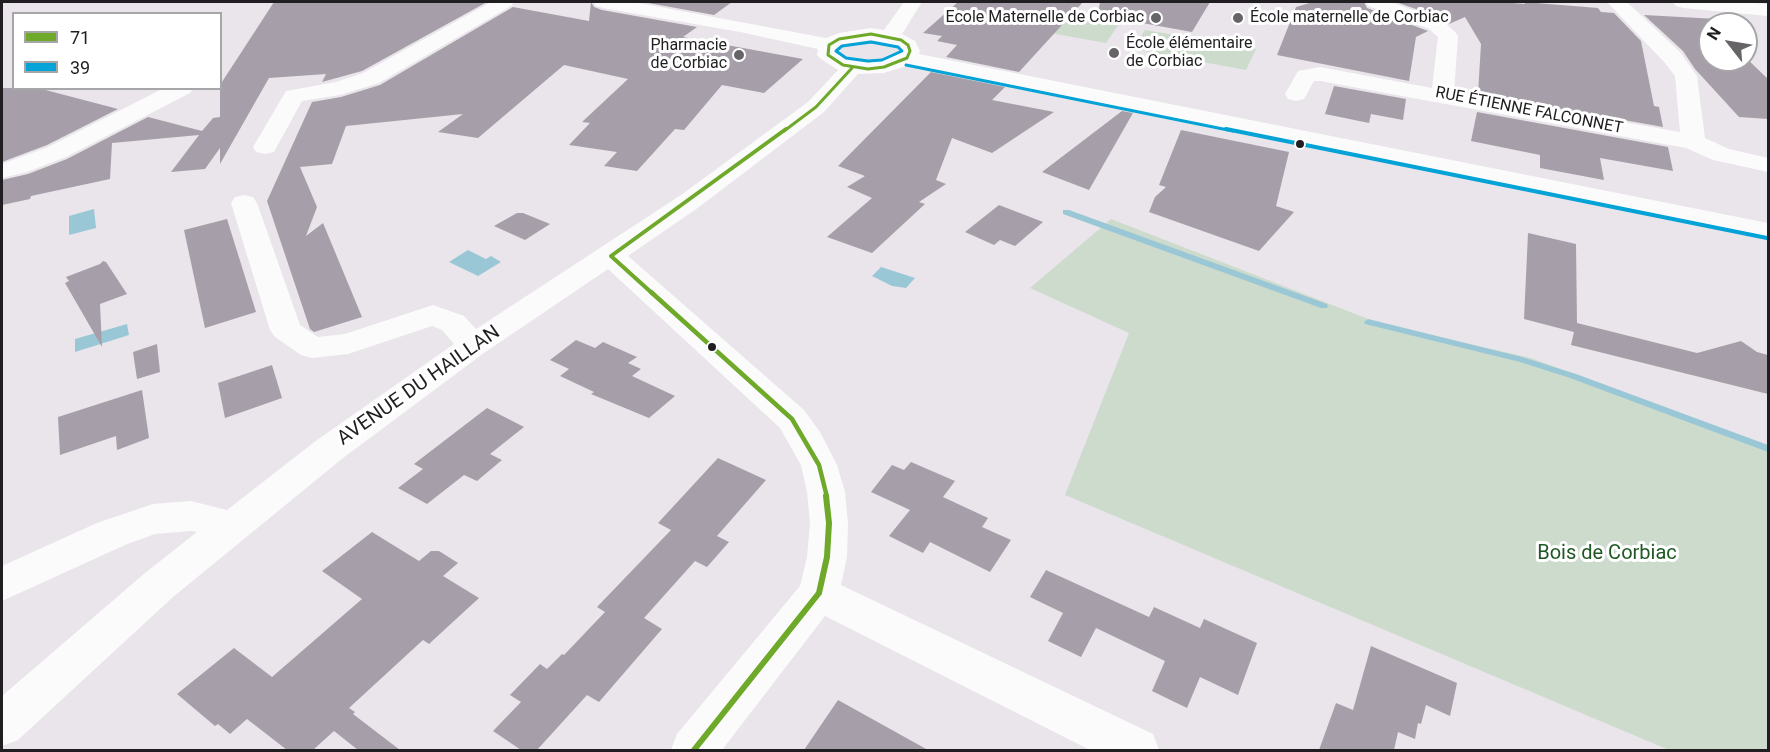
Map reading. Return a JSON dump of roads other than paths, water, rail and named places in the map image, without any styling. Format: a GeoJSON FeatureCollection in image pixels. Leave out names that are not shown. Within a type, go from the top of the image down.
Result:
{"type":"FeatureCollection","features":[{"type":"Feature","properties":{"kind":"street"},"geometry":{"type":"LineString","coordinates":[[264,147],[283,96],[340,88],[371,78],[504,2]]}},
{"type":"Feature","properties":{"kind":"street"},"geometry":{"type":"LineString","coordinates":[[603,2],[740,26],[829,45],[846,37],[880,35],[908,45],[910,51],[907,58]]}},
{"type":"Feature","properties":{"kind":"street"},"geometry":{"type":"LineString","coordinates":[[880,35],[895,2]]}},
{"type":"Feature","properties":{"kind":"street"},"geometry":{"type":"LineString","coordinates":[[880,35],[913,2]]}},
{"type":"Feature","properties":{"kind":"street"},"geometry":{"type":"LineString","coordinates":[[1375,2],[1436,25],[1448,36],[1442,95]]}},
{"type":"Feature","properties":{"kind":"street"},"geometry":{"type":"LineString","coordinates":[[1617,2],[1672,58],[1686,76],[1693,142]]}},
{"type":"Feature","properties":{"kind":"street"},"geometry":{"type":"LineString","coordinates":[[1683,2],[1768,10]]}},
{"type":"Feature","properties":{"kind":"street"},"geometry":{"type":"LineString","coordinates":[[829,45],[827,52],[830,58],[852,68],[884,68],[907,58],[1768,231]]}},
{"type":"Feature","properties":{"kind":"street","name":"AVENUE DU HAILLAN"},"geometry":{"type":"LineString","coordinates":[[2,725],[144,599],[231,526],[330,449],[474,346],[690,201],[816,107],[852,68]]}},
{"type":"Feature","properties":{"kind":"street","name":"RUE ÉTIENNE FALCONNET"},"geometry":{"type":"LineString","coordinates":[[1296,94],[1306,76],[1320,74],[1693,142],[1722,155],[1768,165]]}},
{"type":"Feature","properties":{"kind":"street"},"geometry":{"type":"LineString","coordinates":[[2,171],[57,152],[178,90]]}},
{"type":"Feature","properties":{"kind":"street"},"geometry":{"type":"LineString","coordinates":[[244,203],[286,330],[312,348],[348,344],[434,315],[453,323],[474,346]]}},
{"type":"Feature","properties":{"kind":"street"},"geometry":{"type":"LineString","coordinates":[[611,256],[792,419],[819,465],[826,492],[829,523],[827,557],[819,593],[694,750]]}},
{"type":"Feature","properties":{"kind":"street"},"geometry":{"type":"LineString","coordinates":[[2,584],[111,534],[153,519],[191,516],[231,526]]}},
{"type":"Feature","properties":{"kind":"street"},"geometry":{"type":"LineString","coordinates":[[819,593],[1136,750]]}},
{"type":"Feature","properties":{"kind":"water"},"geometry":{"type":"Polygon","coordinates":[[[94,209],[96,228],[69,235],[69,216],[94,209]]]}},
{"type":"Feature","properties":{"kind":"water"},"geometry":{"type":"Polygon","coordinates":[[[468,250],[486,259],[491,256],[501,262],[478,276],[449,262],[468,250]]]}},
{"type":"Feature","properties":{"kind":"water"},"geometry":{"type":"Polygon","coordinates":[[[881,267],[915,278],[906,288],[892,286],[872,276],[881,267]]]}},
{"type":"Feature","properties":{"kind":"water"},"geometry":{"type":"Polygon","coordinates":[[[127,324],[129,335],[75,352],[75,339],[127,324]]]}},
{"type":"Feature","properties":{"kind":"waterway"},"geometry":{"type":"LineString","coordinates":[[1066,212],[1324,306]]}},
{"type":"Feature","properties":{"kind":"waterway"},"geometry":{"type":"LineString","coordinates":[[1368,322],[1522,360],[1573,376],[1768,449]]}},
{"type":"Feature","properties":{"kind":"place","name":"Ecole Maternelle de Corbiac"},"geometry":{"type":"Point","coordinates":[1156,18]}},
{"type":"Feature","properties":{"kind":"place","name":"École maternelle de Corbiac"},"geometry":{"type":"Point","coordinates":[1238,18]}},
{"type":"Feature","properties":{"kind":"place","name":"École élémentaire de Corbiac"},"geometry":{"type":"Point","coordinates":[1114,53]}},
{"type":"Feature","properties":{"kind":"place","name":"Pharmacie de Corbiac"},"geometry":{"type":"Point","coordinates":[739,55]}},
{"type":"Feature","properties":{"kind":"park label","name":"Bois de Corbiac"},"geometry":{"type":"Point","coordinates":[1607,554]}}]}
